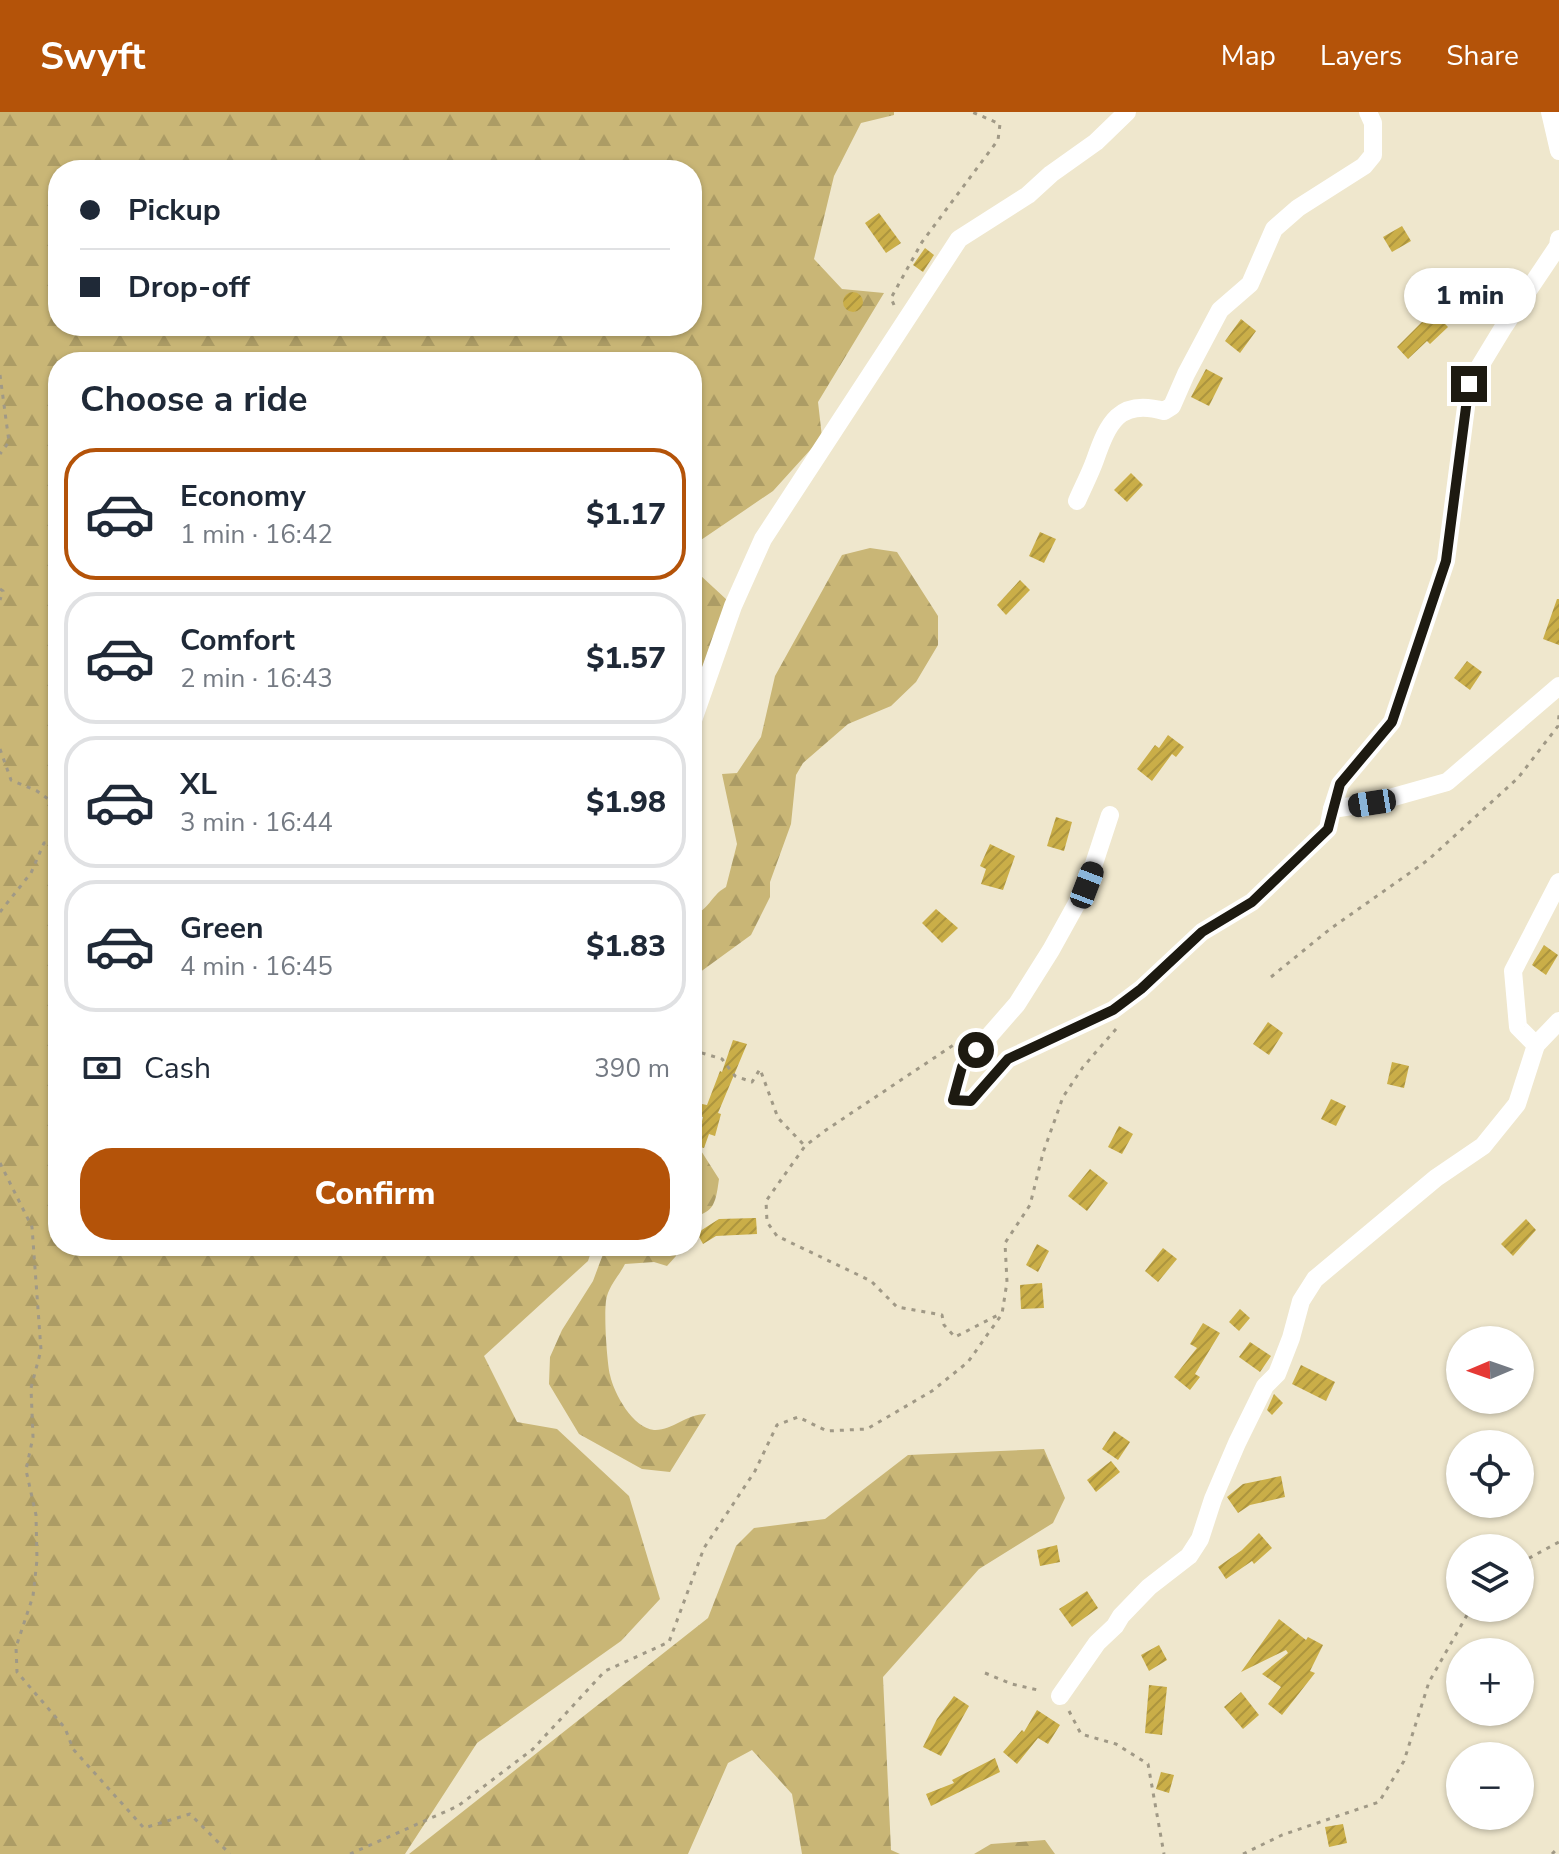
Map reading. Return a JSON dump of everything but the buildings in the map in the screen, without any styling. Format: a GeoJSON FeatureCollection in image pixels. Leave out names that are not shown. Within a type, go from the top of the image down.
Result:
{"type":"FeatureCollection","features":[{"type":"Feature","properties":{"kind":"street"},"geometry":{"type":"LineString","coordinates":[[702,694],[733,606],[763,539],[959,239],[1028,195],[1051,174],[1096,142],[1127,112]]}},
{"type":"Feature","properties":{"kind":"street"},"geometry":{"type":"LineString","coordinates":[[1077,501],[1101,439],[1113,420],[1128,409],[1140,406],[1164,411],[1172,406],[1220,310],[1250,284],[1274,229],[1298,208],[1364,166],[1373,155],[1373,123],[1368,112]]}},
{"type":"Feature","properties":{"kind":"street"},"geometry":{"type":"LineString","coordinates":[[1550,112],[1559,151]]}},
{"type":"Feature","properties":{"kind":"street"},"geometry":{"type":"LineString","coordinates":[[1110,815],[1087,885],[1059,937],[1017,1004],[962,1067],[953,1100],[971,1101],[1008,1059],[1113,1010],[1202,932],[1252,902],[1328,829],[1340,784],[1392,722],[1446,561],[1469,384],[1558,246],[1559,239]]}},
{"type":"Feature","properties":{"kind":"street"},"geometry":{"type":"LineString","coordinates":[[1332,809],[1372,803],[1447,782],[1559,686]]}},
{"type":"Feature","properties":{"kind":"street"},"geometry":{"type":"LineString","coordinates":[[1536,1045],[1518,1027],[1513,971],[1559,882]]}},
{"type":"Feature","properties":{"kind":"street"},"geometry":{"type":"LineString","coordinates":[[1060,1696],[1097,1643],[1121,1616],[1149,1587],[1189,1556],[1200,1539],[1244,1425],[1265,1386],[1277,1374],[1301,1301],[1315,1279],[1436,1178],[1483,1146],[1517,1104],[1536,1045],[1559,1021]]}},
{"type":"Feature","properties":{"kind":"path"},"geometry":{"type":"LineString","coordinates":[[902,328],[891,298],[922,242],[998,140],[1000,124],[972,112]]}},
{"type":"Feature","properties":{"kind":"path"},"geometry":{"type":"LineString","coordinates":[[0,375],[9,442],[0,454]]}},
{"type":"Feature","properties":{"kind":"path"},"geometry":{"type":"LineString","coordinates":[[0,589],[3,591],[0,600]]}},
{"type":"Feature","properties":{"kind":"path"},"geometry":{"type":"LineString","coordinates":[[1271,977],[1330,929],[1428,860],[1485,809],[1518,778],[1558,726],[1559,715]]}},
{"type":"Feature","properties":{"kind":"path"},"geometry":{"type":"LineString","coordinates":[[0,749],[11,780],[48,799]]}},
{"type":"Feature","properties":{"kind":"path"},"geometry":{"type":"LineString","coordinates":[[0,912],[31,873],[44,843],[48,842]]}},
{"type":"Feature","properties":{"kind":"path"},"geometry":{"type":"LineString","coordinates":[[350,1854],[458,1806],[533,1749],[605,1671],[669,1642],[704,1548],[755,1471],[777,1425],[798,1417],[827,1431],[867,1429],[932,1391],[968,1362],[1002,1314],[1007,1282],[1005,1243],[1030,1205],[1043,1153],[1063,1097],[1083,1067],[1120,1025]]}},
{"type":"Feature","properties":{"kind":"path"},"geometry":{"type":"LineString","coordinates":[[962,1040],[805,1146],[766,1201],[767,1222],[777,1236],[871,1281],[897,1307],[942,1315],[944,1325],[955,1337],[1002,1314]]}},
{"type":"Feature","properties":{"kind":"path"},"geometry":{"type":"LineString","coordinates":[[702,1053],[722,1059],[735,1076],[752,1082],[760,1069],[778,1118],[805,1146]]}},
{"type":"Feature","properties":{"kind":"path"},"geometry":{"type":"LineString","coordinates":[[0,1163],[32,1227],[41,1350],[31,1388],[33,1437],[26,1470],[36,1515],[37,1560],[33,1596],[16,1647],[17,1672],[65,1728],[73,1749],[144,1828],[190,1814],[230,1854]]}},
{"type":"Feature","properties":{"kind":"path"},"geometry":{"type":"LineString","coordinates":[[1534,1555],[1559,1542]]}},
{"type":"Feature","properties":{"kind":"path"},"geometry":{"type":"LineString","coordinates":[[1243,1854],[1282,1835],[1379,1802],[1404,1761],[1429,1682],[1463,1622]]}},
{"type":"Feature","properties":{"kind":"path"},"geometry":{"type":"LineString","coordinates":[[985,1673],[1012,1684],[1060,1696],[1081,1734],[1116,1744],[1148,1764],[1164,1854]]}},
{"type":"Feature","properties":{"kind":"path"},"geometry":{"type":"LineString","coordinates":[[1552,1854],[1559,1847]]}},
{"type":"Feature","properties":{"kind":"green space"},"geometry":{"type":"Polygon","coordinates":[[[0,112],[894,112],[894,115],[861,123],[834,176],[814,259],[842,289],[884,293],[818,402],[822,437],[773,491],[702,539],[702,352],[48,352],[48,1256],[590,1256],[588,1261],[484,1356],[517,1422],[557,1429],[629,1496],[660,1599],[621,1641],[477,1743],[405,1854],[0,1854],[0,112]]]}},
{"type":"Feature","properties":{"kind":"green space"},"geometry":{"type":"Polygon","coordinates":[[[870,548],[897,552],[938,616],[938,645],[916,682],[891,706],[848,724],[803,763],[796,775],[791,824],[770,882],[770,897],[751,935],[702,971],[702,910],[726,887],[737,844],[722,774],[737,773],[761,737],[775,676],[842,555],[870,548]]]}},
{"type":"Feature","properties":{"kind":"green space"},"geometry":{"type":"Polygon","coordinates":[[[702,577],[727,600],[702,669],[702,577]]]}},
{"type":"Feature","properties":{"kind":"green space"},"geometry":{"type":"Polygon","coordinates":[[[702,1152],[719,1179],[713,1205],[702,1214],[702,1152]]]}},
{"type":"Feature","properties":{"kind":"green space"},"geometry":{"type":"Polygon","coordinates":[[[602,1256],[676,1256],[667,1266],[654,1262],[625,1264],[608,1292],[605,1312],[610,1375],[620,1400],[632,1417],[646,1428],[661,1430],[706,1414],[670,1472],[642,1469],[579,1434],[549,1384],[550,1357],[562,1330],[593,1281],[602,1256]]]}},
{"type":"Feature","properties":{"kind":"green space"},"geometry":{"type":"Polygon","coordinates":[[[1044,1449],[1065,1498],[1053,1523],[979,1569],[883,1677],[891,1850],[900,1854],[802,1854],[792,1794],[752,1750],[728,1763],[688,1854],[409,1854],[708,1618],[736,1546],[754,1528],[825,1519],[908,1455],[1044,1449]]]}},
{"type":"Feature","properties":{"kind":"green space"},"geometry":{"type":"Polygon","coordinates":[[[1045,1840],[1055,1854],[974,1854],[991,1844],[1045,1840]]]}},
{"type":"Feature","properties":{"kind":"route"},"geometry":{"type":"LineString","coordinates":[[976,1050],[962,1067],[953,1100],[971,1101],[1008,1059],[1113,1010],[1141,989],[1202,932],[1252,902],[1328,829],[1340,784],[1392,722],[1446,561],[1469,384]]}}]}
